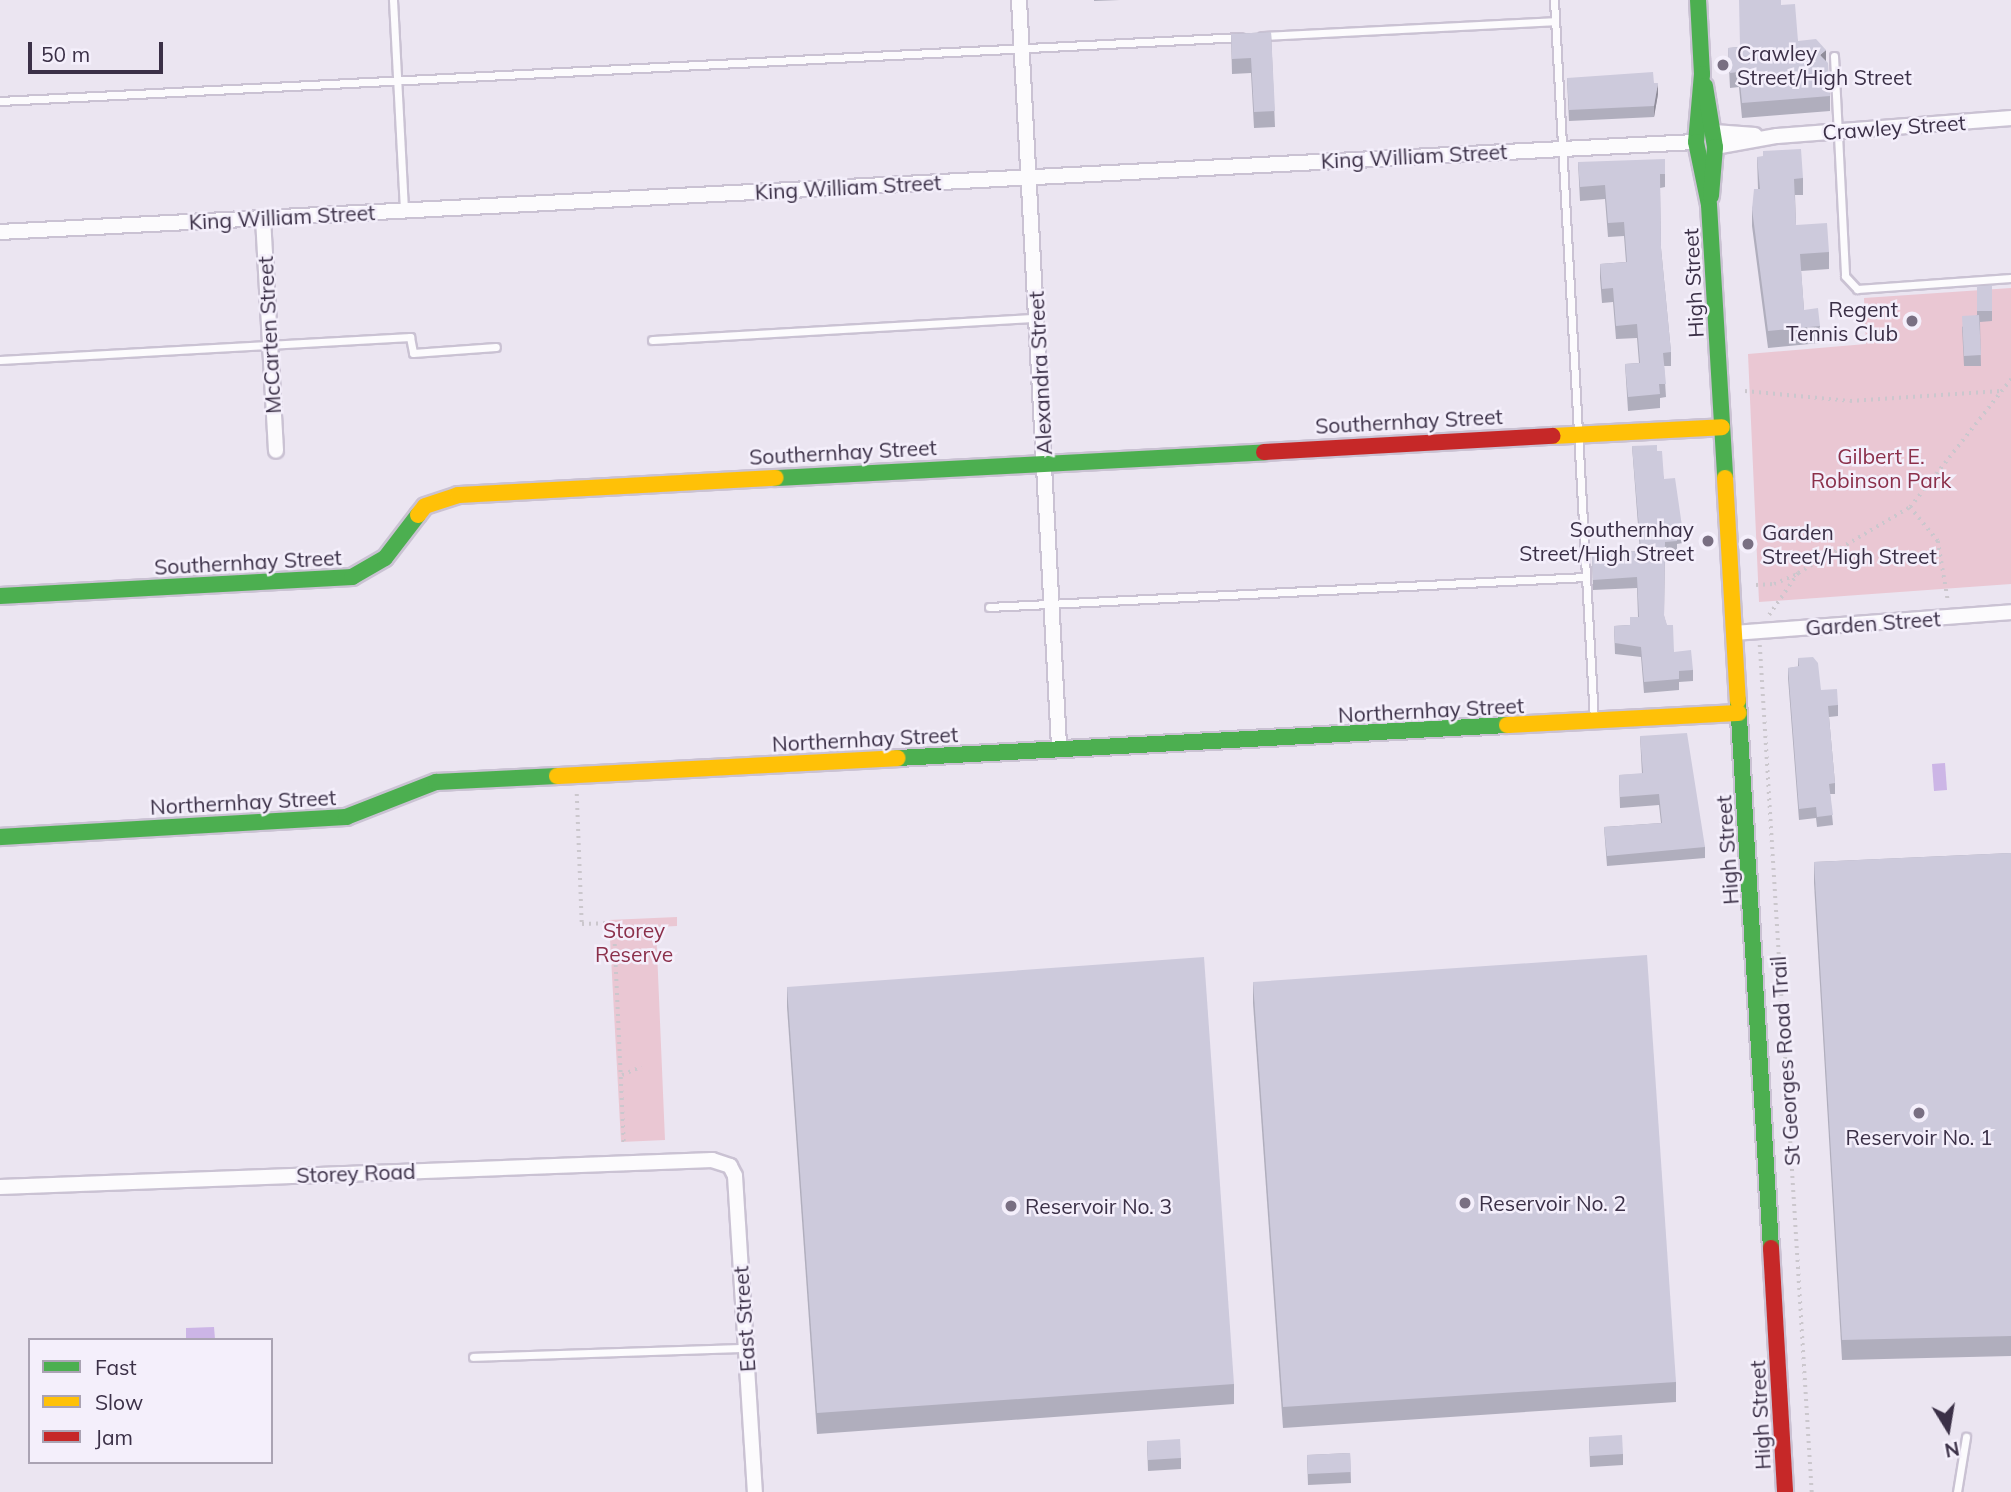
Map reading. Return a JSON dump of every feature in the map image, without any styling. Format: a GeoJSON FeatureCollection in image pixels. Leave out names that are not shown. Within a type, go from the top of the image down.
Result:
{"type":"FeatureCollection","features":[{"type":"Feature","properties":{"kind":"street","name":"Alexandra Street"},"geometry":{"type":"LineString","coordinates":[[1019,0],[1059,747]]}},
{"type":"Feature","properties":{"kind":"street","name":"High Street"},"geometry":{"type":"LineString","coordinates":[[1698,0],[1702,74],[1696,142],[1709,205],[1785,1492]]}},
{"type":"Feature","properties":{"kind":"street","name":"High Street"},"geometry":{"type":"LineString","coordinates":[[1702,74],[1715,139],[1709,205]]}},
{"type":"Feature","properties":{"kind":"street","name":"Crawley Street"},"geometry":{"type":"LineString","coordinates":[[1715,139],[2011,118]]}},
{"type":"Feature","properties":{"kind":"street","name":"King William Street"},"geometry":{"type":"LineString","coordinates":[[0,232],[1696,142]]}},
{"type":"Feature","properties":{"kind":"street","name":"McCarten Street"},"geometry":{"type":"LineString","coordinates":[[263,218],[276,452]]}},
{"type":"Feature","properties":{"kind":"street","name":"Southernhay Street"},"geometry":{"type":"LineString","coordinates":[[0,596],[352,578],[385,558],[425,506],[458,495],[1722,427]]}},
{"type":"Feature","properties":{"kind":"street","name":"Garden Street"},"geometry":{"type":"LineString","coordinates":[[1734,633],[2011,612]]}},
{"type":"Feature","properties":{"kind":"street","name":"Northernhay Street"},"geometry":{"type":"LineString","coordinates":[[0,837],[346,817],[436,782],[1739,713]]}},
{"type":"Feature","properties":{"kind":"street","name":"Storey Road"},"geometry":{"type":"LineString","coordinates":[[0,1187],[712,1160]]}},
{"type":"Feature","properties":{"kind":"street","name":"East Street"},"geometry":{"type":"LineString","coordinates":[[712,1160],[730,1166],[735,1176],[755,1492]]}},
{"type":"Feature","properties":{"kind":"lane"},"geometry":{"type":"LineString","coordinates":[[393,0],[404,210]]}},
{"type":"Feature","properties":{"kind":"lane"},"geometry":{"type":"LineString","coordinates":[[1554,0],[1594,722]]}},
{"type":"Feature","properties":{"kind":"lane"},"geometry":{"type":"LineString","coordinates":[[0,101],[1555,21]]}},
{"type":"Feature","properties":{"kind":"lane"},"geometry":{"type":"LineString","coordinates":[[1833,56],[1845,276],[1857,289],[2011,278]]}},
{"type":"Feature","properties":{"kind":"lane"},"geometry":{"type":"LineString","coordinates":[[652,340],[1037,318]]}},
{"type":"Feature","properties":{"kind":"lane"},"geometry":{"type":"LineString","coordinates":[[0,360],[410,337],[413,353],[496,347]]}},
{"type":"Feature","properties":{"kind":"lane"},"geometry":{"type":"LineString","coordinates":[[989,607],[1586,577]]}},
{"type":"Feature","properties":{"kind":"lane"},"geometry":{"type":"LineString","coordinates":[[473,1357],[746,1348]]}},
{"type":"Feature","properties":{"kind":"lane"},"geometry":{"type":"LineString","coordinates":[[1957,1492],[1966,1437]]}},
{"type":"Feature","properties":{"kind":"path"},"geometry":{"type":"LineString","coordinates":[[1756,585],[1798,573],[1910,507],[2011,379]]}},
{"type":"Feature","properties":{"kind":"path"},"geometry":{"type":"LineString","coordinates":[[1745,391],[1850,401],[2001,391]]}},
{"type":"Feature","properties":{"kind":"path"},"geometry":{"type":"LineString","coordinates":[[1910,507],[1938,541],[1950,617]]}},
{"type":"Feature","properties":{"kind":"path","name":"St Georges Road Trail"},"geometry":{"type":"LineString","coordinates":[[1798,573],[1775,601],[1759,650],[1812,1492]]}},
{"type":"Feature","properties":{"kind":"path"},"geometry":{"type":"LineString","coordinates":[[576,775],[582,924],[614,923],[624,1146]]}},
{"type":"Feature","properties":{"kind":"path"},"geometry":{"type":"LineString","coordinates":[[622,1075],[641,1067]]}},
{"type":"Feature","properties":{"kind":"green space","name":"Gilbert E. Robinson Park"},"geometry":{"type":"Polygon","coordinates":[[[2011,288],[2011,584],[1759,602],[1748,354],[1866,344],[1864,298],[2011,288]]]}},
{"type":"Feature","properties":{"kind":"green space","name":"Storey Reserve"},"geometry":{"type":"Polygon","coordinates":[[[677,917],[677,926],[656,927],[665,1140],[621,1142],[609,920],[677,917]]]}},
{"type":"Feature","properties":{"kind":"shaded area"},"geometry":{"type":"Polygon","coordinates":[[[1945,763],[1947,790],[1934,791],[1932,764],[1945,763]]]}},
{"type":"Feature","properties":{"kind":"shaded area"},"geometry":{"type":"Polygon","coordinates":[[[214,1327],[215,1338],[186,1338],[186,1328],[214,1327]]]}},
{"type":"Feature","properties":{"kind":"building"},"geometry":{"type":"Polygon","coordinates":[[[1739,0],[1781,0],[1781,5],[1795,4],[1798,41],[1816,39],[1826,50],[1820,55],[1828,63],[1830,96],[1742,103],[1739,72],[1730,73],[1728,48],[1740,47],[1739,0]]]}},
{"type":"Feature","properties":{"kind":"building"},"geometry":{"type":"Polygon","coordinates":[[[1271,32],[1275,111],[1254,112],[1251,58],[1232,59],[1231,34],[1271,32]]]}},
{"type":"Feature","properties":{"kind":"building"},"geometry":{"type":"Polygon","coordinates":[[[1653,72],[1654,83],[1658,83],[1654,106],[1569,110],[1567,78],[1653,72]]]}},
{"type":"Feature","properties":{"kind":"building"},"geometry":{"type":"Polygon","coordinates":[[[1801,149],[1803,178],[1794,179],[1796,225],[1827,223],[1829,252],[1800,254],[1804,310],[1818,308],[1820,326],[1768,331],[1752,209],[1754,189],[1760,189],[1757,157],[1763,156],[1763,151],[1801,149]]]}},
{"type":"Feature","properties":{"kind":"building"},"geometry":{"type":"Polygon","coordinates":[[[1665,159],[1665,174],[1660,174],[1661,248],[1671,352],[1663,353],[1666,384],[1659,384],[1660,394],[1628,397],[1625,364],[1640,363],[1637,324],[1616,326],[1613,288],[1602,289],[1600,264],[1627,262],[1624,222],[1608,223],[1605,185],[1580,187],[1578,162],[1665,159]]]}},
{"type":"Feature","properties":{"kind":"building"},"geometry":{"type":"Polygon","coordinates":[[[1992,285],[1992,311],[1977,311],[1977,286],[1992,285]]]}},
{"type":"Feature","properties":{"kind":"building"},"geometry":{"type":"Polygon","coordinates":[[[1979,315],[1981,355],[1964,356],[1962,316],[1979,315]]]}},
{"type":"Feature","properties":{"kind":"building"},"geometry":{"type":"Polygon","coordinates":[[[1657,445],[1657,451],[1662,451],[1664,479],[1675,478],[1683,533],[1677,533],[1677,541],[1665,542],[1664,615],[1667,625],[1673,625],[1674,652],[1691,650],[1693,670],[1679,671],[1679,679],[1644,682],[1641,647],[1615,643],[1614,626],[1630,625],[1630,617],[1639,617],[1637,577],[1593,580],[1592,554],[1641,551],[1632,446],[1657,445]]]}},
{"type":"Feature","properties":{"kind":"building"},"geometry":{"type":"Polygon","coordinates":[[[1813,657],[1818,663],[1821,690],[1837,689],[1838,705],[1828,706],[1835,783],[1829,784],[1833,815],[1817,817],[1816,807],[1799,809],[1788,668],[1799,666],[1798,658],[1813,657]]]}},
{"type":"Feature","properties":{"kind":"building"},"geometry":{"type":"Polygon","coordinates":[[[1687,733],[1705,847],[1607,856],[1604,827],[1662,823],[1659,794],[1620,797],[1619,775],[1643,773],[1640,736],[1687,733]]]}},
{"type":"Feature","properties":{"kind":"building","name":"Reservoir No. 1"},"geometry":{"type":"Polygon","coordinates":[[[2011,853],[2011,1336],[1842,1340],[1814,862],[2011,853]]]}},
{"type":"Feature","properties":{"kind":"building","name":"Reservoir No. 2"},"geometry":{"type":"Polygon","coordinates":[[[1647,955],[1676,1382],[1283,1407],[1253,982],[1647,955]]]}},
{"type":"Feature","properties":{"kind":"building","name":"Reservoir No. 3"},"geometry":{"type":"Polygon","coordinates":[[[1204,957],[1234,1384],[817,1413],[787,987],[1204,957]]]}},
{"type":"Feature","properties":{"kind":"building"},"geometry":{"type":"Polygon","coordinates":[[[1622,1435],[1623,1454],[1590,1456],[1589,1437],[1622,1435]]]}},
{"type":"Feature","properties":{"kind":"building"},"geometry":{"type":"Polygon","coordinates":[[[1180,1439],[1181,1458],[1148,1460],[1147,1441],[1180,1439]]]}},
{"type":"Feature","properties":{"kind":"building"},"geometry":{"type":"Polygon","coordinates":[[[1350,1453],[1351,1472],[1308,1474],[1307,1455],[1350,1453]]]}},
{"type":"Feature","properties":{"kind":"traffic: fast"},"geometry":{"type":"LineString","coordinates":[[1698,0],[1702,74],[1696,142],[1709,205],[1725,478]]}},
{"type":"Feature","properties":{"kind":"traffic: fast"},"geometry":{"type":"LineString","coordinates":[[1705,86],[1715,147],[1711,196]]}},
{"type":"Feature","properties":{"kind":"traffic: fast"},"geometry":{"type":"LineString","coordinates":[[776,478],[1264,452]]}},
{"type":"Feature","properties":{"kind":"traffic: fast"},"geometry":{"type":"LineString","coordinates":[[0,596],[352,577],[385,558],[418,515]]}},
{"type":"Feature","properties":{"kind":"traffic: fast"},"geometry":{"type":"LineString","coordinates":[[1738,701],[1771,1248]]}},
{"type":"Feature","properties":{"kind":"traffic: fast"},"geometry":{"type":"LineString","coordinates":[[898,758],[1507,725]]}},
{"type":"Feature","properties":{"kind":"traffic: fast"},"geometry":{"type":"LineString","coordinates":[[0,837],[346,817],[436,782],[557,776]]}},
{"type":"Feature","properties":{"kind":"traffic: slow"},"geometry":{"type":"LineString","coordinates":[[1553,436],[1722,427]]}},
{"type":"Feature","properties":{"kind":"traffic: slow"},"geometry":{"type":"LineString","coordinates":[[418,515],[425,506],[458,495],[776,478]]}},
{"type":"Feature","properties":{"kind":"traffic: slow"},"geometry":{"type":"LineString","coordinates":[[1725,478],[1738,701]]}},
{"type":"Feature","properties":{"kind":"traffic: slow"},"geometry":{"type":"LineString","coordinates":[[1507,725],[1739,713]]}},
{"type":"Feature","properties":{"kind":"traffic: slow"},"geometry":{"type":"LineString","coordinates":[[557,776],[898,758]]}},
{"type":"Feature","properties":{"kind":"traffic: jam"},"geometry":{"type":"LineString","coordinates":[[1264,452],[1553,436]]}},
{"type":"Feature","properties":{"kind":"traffic: jam"},"geometry":{"type":"LineString","coordinates":[[1771,1248],[1785,1492]]}},
{"type":"Feature","properties":{"kind":"place","name":"Crawley Street/High Street"},"geometry":{"type":"Point","coordinates":[1723,65]}},
{"type":"Feature","properties":{"kind":"place","name":"Regent Tennis Club"},"geometry":{"type":"Point","coordinates":[1912,321]}},
{"type":"Feature","properties":{"kind":"place","name":"Southernhay Street/High Street"},"geometry":{"type":"Point","coordinates":[1708,541]}},
{"type":"Feature","properties":{"kind":"place","name":"Garden Street/High Street"},"geometry":{"type":"Point","coordinates":[1748,544]}},
{"type":"Feature","properties":{"kind":"place","name":"Reservoir No. 1"},"geometry":{"type":"Point","coordinates":[1919,1113]}},
{"type":"Feature","properties":{"kind":"place","name":"Reservoir No. 2"},"geometry":{"type":"Point","coordinates":[1465,1203]}},
{"type":"Feature","properties":{"kind":"place","name":"Reservoir No. 3"},"geometry":{"type":"Point","coordinates":[1011,1206]}}]}
